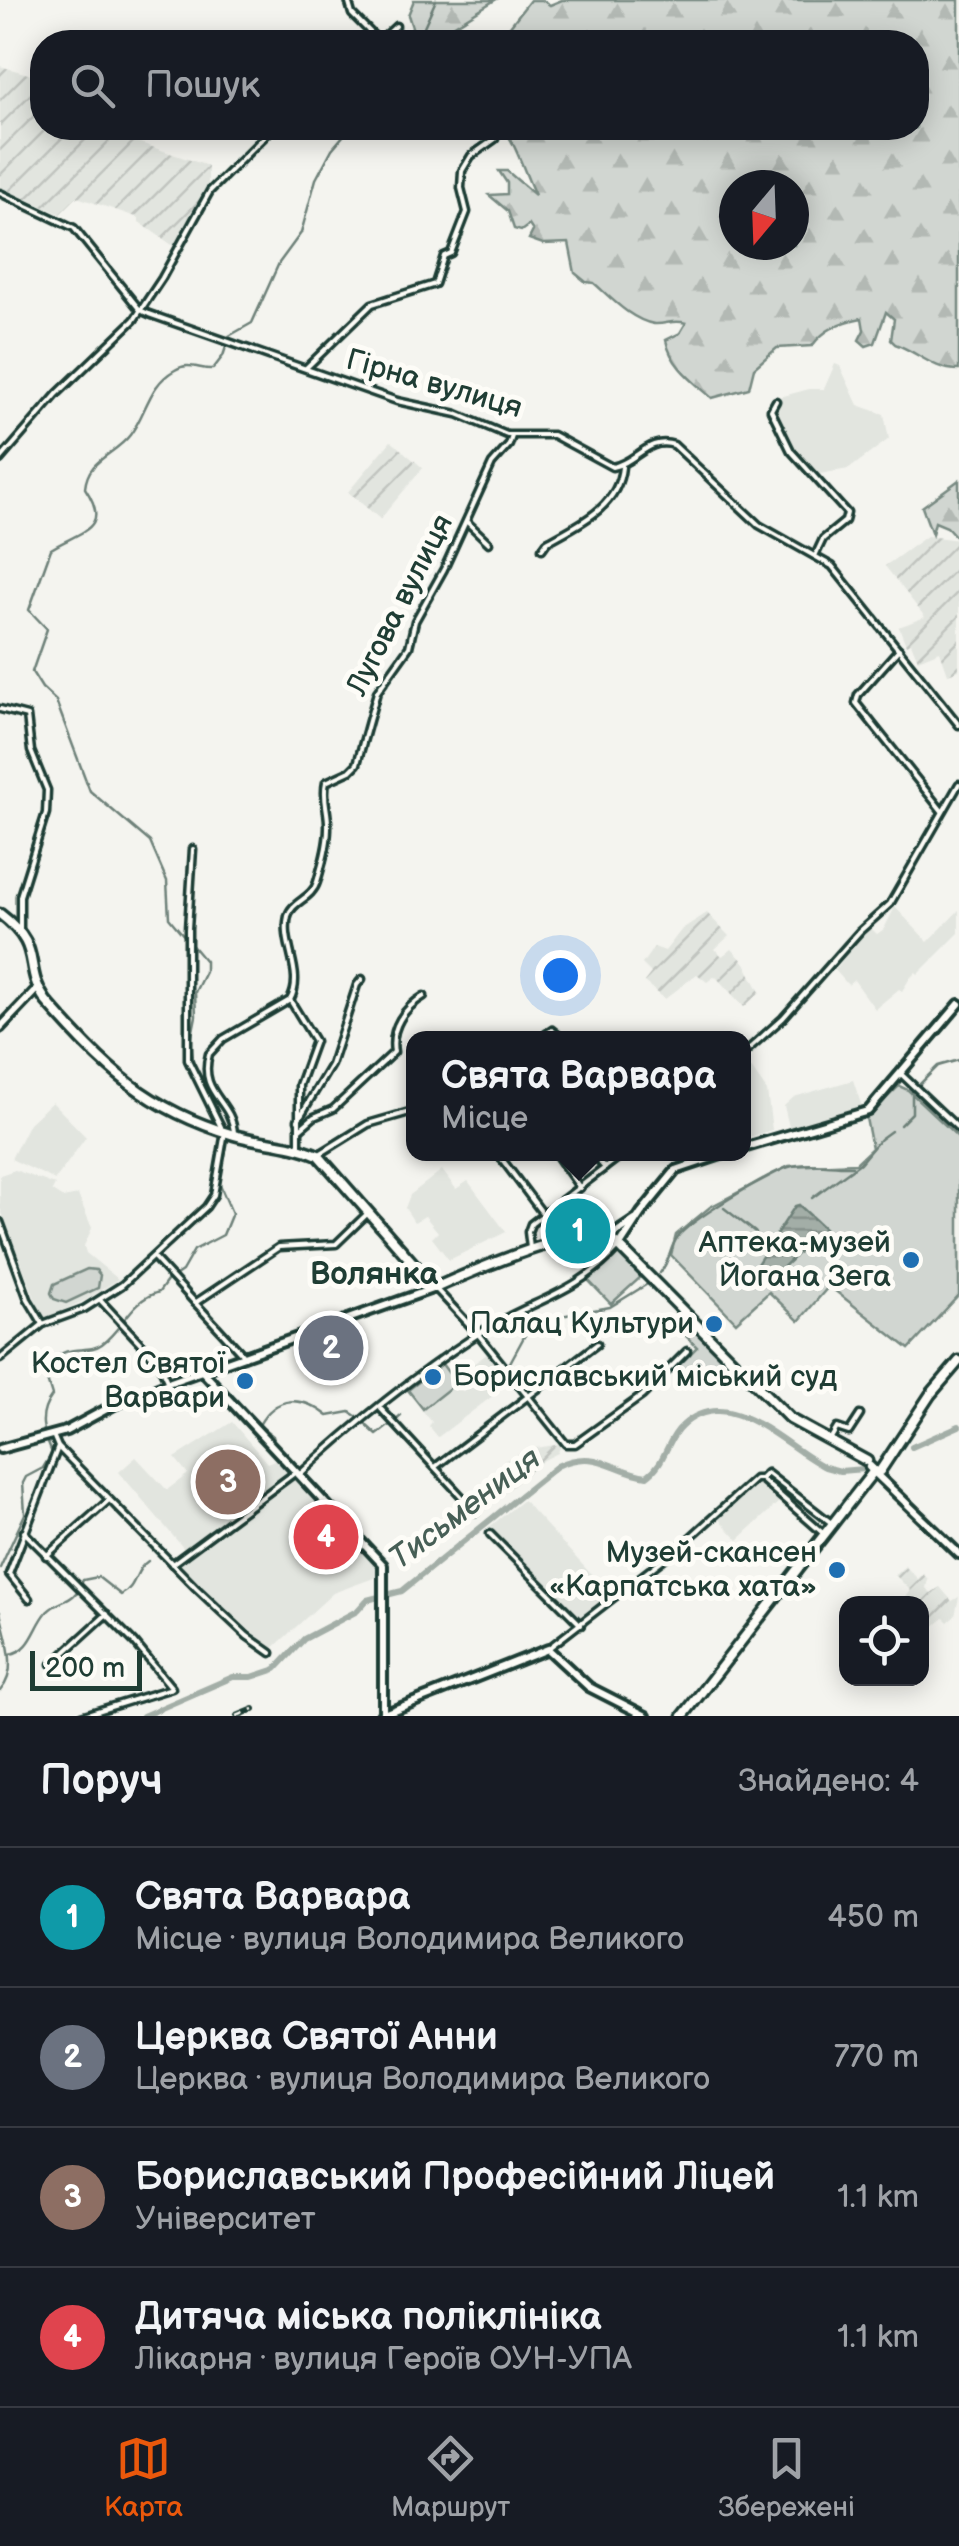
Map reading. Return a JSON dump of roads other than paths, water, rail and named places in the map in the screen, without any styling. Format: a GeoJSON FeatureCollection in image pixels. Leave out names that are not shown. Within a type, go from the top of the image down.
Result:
{"type":"FeatureCollection","features":[{"type":"Feature","properties":{"kind":"main road"},"geometry":{"type":"LineString","coordinates":[[0,914],[20,931],[32,951],[38,988],[77,1034],[133,1088],[169,1111],[227,1133],[318,1155],[435,1288],[530,1251],[594,1234],[611,1236],[776,1406],[795,1422],[875,1469]]}},
{"type":"Feature","properties":{"kind":"main road"},"geometry":{"type":"LineString","coordinates":[[683,1716],[959,1361]]}},
{"type":"Feature","properties":{"kind":"street"},"geometry":{"type":"LineString","coordinates":[[348,0],[352,14],[367,30]]}},
{"type":"Feature","properties":{"kind":"street"},"geometry":{"type":"LineString","coordinates":[[392,30],[396,26]]}},
{"type":"Feature","properties":{"kind":"street"},"geometry":{"type":"LineString","coordinates":[[0,460],[57,394],[140,310],[210,191],[261,140]]}},
{"type":"Feature","properties":{"kind":"street"},"geometry":{"type":"LineString","coordinates":[[306,368],[372,304],[435,284],[444,256],[452,254],[466,220],[462,171],[478,150],[493,140]]}},
{"type":"Feature","properties":{"kind":"street"},"geometry":{"type":"LineString","coordinates":[[0,193],[74,228],[140,310]]}},
{"type":"Feature","properties":{"kind":"street","name":"Гірна вулиця"},"geometry":{"type":"LineString","coordinates":[[140,310],[397,401],[442,410],[512,436],[543,432],[604,465],[622,465]]}},
{"type":"Feature","properties":{"kind":"street"},"geometry":{"type":"LineString","coordinates":[[776,401],[771,410],[791,451],[846,511],[846,521],[823,539],[814,556]]}},
{"type":"Feature","properties":{"kind":"street","name":"Лугова вулиця"},"geometry":{"type":"LineString","coordinates":[[290,1000],[296,982],[286,934],[288,918],[292,908],[309,897],[316,886],[328,831],[323,797],[326,782],[356,764],[377,692],[409,646],[415,621],[467,522],[492,464],[512,436]]}},
{"type":"Feature","properties":{"kind":"street"},"geometry":{"type":"LineString","coordinates":[[542,549],[547,542],[594,516],[608,500],[622,465],[656,443],[674,445],[759,525],[832,566],[959,725]]}},
{"type":"Feature","properties":{"kind":"street"},"geometry":{"type":"LineString","coordinates":[[467,522],[489,543]]}},
{"type":"Feature","properties":{"kind":"street"},"geometry":{"type":"LineString","coordinates":[[899,649],[858,694],[856,703],[942,810]]}},
{"type":"Feature","properties":{"kind":"street"},"geometry":{"type":"LineString","coordinates":[[0,708],[27,716],[31,750],[47,790],[46,813],[20,896],[20,931]]}},
{"type":"Feature","properties":{"kind":"street"},"geometry":{"type":"LineString","coordinates":[[751,1047],[784,1018],[860,931],[890,904],[959,784]]}},
{"type":"Feature","properties":{"kind":"street"},"geometry":{"type":"LineString","coordinates":[[0,1359],[43,1324],[101,1301],[154,1258],[211,1201],[227,1133],[188,1060],[193,849]]}},
{"type":"Feature","properties":{"kind":"street"},"geometry":{"type":"LineString","coordinates":[[298,1120],[331,1064],[362,979]]}},
{"type":"Feature","properties":{"kind":"street"},"geometry":{"type":"LineString","coordinates":[[0,1028],[38,988]]}},
{"type":"Feature","properties":{"kind":"street"},"geometry":{"type":"LineString","coordinates":[[300,1129],[333,1108],[394,1052],[392,1038],[398,1024],[410,1005],[424,996]]}},
{"type":"Feature","properties":{"kind":"street"},"geometry":{"type":"LineString","coordinates":[[227,1133],[235,1128],[208,1084],[209,1054],[224,1039],[290,1000],[315,1041],[299,1085],[298,1148]]}},
{"type":"Feature","properties":{"kind":"street"},"geometry":{"type":"LineString","coordinates":[[751,1146],[858,1116],[876,1105],[959,1004]]}},
{"type":"Feature","properties":{"kind":"street"},"geometry":{"type":"LineString","coordinates":[[901,1074],[959,1129]]}},
{"type":"Feature","properties":{"kind":"street"},"geometry":{"type":"LineString","coordinates":[[318,1155],[368,1124],[406,1113]]}},
{"type":"Feature","properties":{"kind":"street"},"geometry":{"type":"LineString","coordinates":[[503,1161],[543,1214]]}},
{"type":"Feature","properties":{"kind":"street"},"geometry":{"type":"LineString","coordinates":[[561,1161],[580,1188]]}},
{"type":"Feature","properties":{"kind":"street"},"geometry":{"type":"LineString","coordinates":[[598,1161],[605,1168]]}},
{"type":"Feature","properties":{"kind":"street"},"geometry":{"type":"LineString","coordinates":[[530,1251],[529,1228],[614,1161]]}},
{"type":"Feature","properties":{"kind":"street"},"geometry":{"type":"LineString","coordinates":[[172,1564],[298,1474],[478,1334],[580,1283],[620,1246],[679,1167],[700,1161]]}},
{"type":"Feature","properties":{"kind":"street"},"geometry":{"type":"LineString","coordinates":[[195,1304],[279,1247],[336,1244],[367,1214]]}},
{"type":"Feature","properties":{"kind":"street"},"geometry":{"type":"LineString","coordinates":[[611,1236],[636,1220]]}},
{"type":"Feature","properties":{"kind":"street"},"geometry":{"type":"LineString","coordinates":[[0,1222],[28,1299],[43,1324]]}},
{"type":"Feature","properties":{"kind":"street"},"geometry":{"type":"LineString","coordinates":[[154,1258],[245,1357]]}},
{"type":"Feature","properties":{"kind":"street"},"geometry":{"type":"LineString","coordinates":[[0,1449],[47,1437],[168,1383],[435,1288],[478,1334],[566,1444],[575,1444],[642,1396],[688,1352]]}},
{"type":"Feature","properties":{"kind":"street"},"geometry":{"type":"LineString","coordinates":[[101,1301],[158,1362],[168,1383]]}},
{"type":"Feature","properties":{"kind":"street"},"geometry":{"type":"LineString","coordinates":[[435,1468],[597,1344]]}},
{"type":"Feature","properties":{"kind":"street"},"geometry":{"type":"LineString","coordinates":[[202,1371],[380,1559],[382,1715],[548,1649],[683,1544],[755,1479],[761,1479],[826,1535]]}},
{"type":"Feature","properties":{"kind":"street"},"geometry":{"type":"LineString","coordinates":[[380,1408],[476,1512]]}},
{"type":"Feature","properties":{"kind":"street"},"geometry":{"type":"LineString","coordinates":[[830,1441],[838,1428],[849,1432],[860,1415]]}},
{"type":"Feature","properties":{"kind":"street"},"geometry":{"type":"LineString","coordinates":[[47,1437],[172,1564],[247,1636],[271,1653]]}},
{"type":"Feature","properties":{"kind":"street"},"geometry":{"type":"LineString","coordinates":[[29,1600],[9,1574],[58,1447]]}},
{"type":"Feature","properties":{"kind":"street"},"geometry":{"type":"LineString","coordinates":[[875,1469],[959,1554]]}},
{"type":"Feature","properties":{"kind":"street"},"geometry":{"type":"LineString","coordinates":[[761,1479],[767,1472],[774,1476],[834,1524]]}},
{"type":"Feature","properties":{"kind":"street"},"geometry":{"type":"LineString","coordinates":[[46,1556],[109,1500]]}},
{"type":"Feature","properties":{"kind":"street"},"geometry":{"type":"LineString","coordinates":[[24,1532],[107,1614],[172,1688],[81,1716]]}},
{"type":"Feature","properties":{"kind":"street"},"geometry":{"type":"LineString","coordinates":[[490,1534],[581,1625]]}},
{"type":"Feature","properties":{"kind":"street"},"geometry":{"type":"LineString","coordinates":[[52,1664],[107,1614]]}},
{"type":"Feature","properties":{"kind":"street"},"geometry":{"type":"LineString","coordinates":[[548,1649],[589,1688],[646,1716]]}},
{"type":"Feature","properties":{"kind":"waterway"},"geometry":{"type":"LineString","coordinates":[[422,30],[436,0]]}},
{"type":"Feature","properties":{"kind":"waterway"},"geometry":{"type":"LineString","coordinates":[[229,336],[252,323],[279,263],[301,233],[316,179],[340,140]]}},
{"type":"Feature","properties":{"kind":"waterway"},"geometry":{"type":"LineString","coordinates":[[194,1069],[191,1041],[195,992],[205,972],[205,961],[169,918],[167,881],[150,842],[90,791],[56,701],[32,672],[47,629],[29,610],[51,549],[89,528],[94,521],[93,502],[85,488],[91,470],[130,435],[153,391],[166,376],[185,366],[213,369],[227,344]]}},
{"type":"Feature","properties":{"kind":"waterway"},"geometry":{"type":"LineString","coordinates":[[919,1085],[938,1066],[959,1060]]}},
{"type":"Feature","properties":{"kind":"waterway"},"geometry":{"type":"LineString","coordinates":[[203,1085],[227,1129],[222,1160]]}},
{"type":"Feature","properties":{"kind":"waterway"},"geometry":{"type":"LineString","coordinates":[[900,1125],[912,1113],[912,1092]]}},
{"type":"Feature","properties":{"kind":"waterway"},"geometry":{"type":"LineString","coordinates":[[812,1198],[860,1163],[891,1131]]}},
{"type":"Feature","properties":{"kind":"waterway"},"geometry":{"type":"LineString","coordinates":[[660,1273],[674,1242],[684,1231],[764,1178],[796,1165],[852,1166]]}},
{"type":"Feature","properties":{"kind":"waterway"},"geometry":{"type":"LineString","coordinates":[[0,1568],[25,1514],[23,1483],[43,1468],[52,1453],[43,1424],[44,1410],[52,1396],[47,1380],[52,1362],[64,1352],[102,1344],[141,1301],[159,1292],[182,1271],[194,1250],[223,1235],[232,1213],[219,1183],[219,1173]]}},
{"type":"Feature","properties":{"kind":"waterway"},"geometry":{"type":"LineString","coordinates":[[724,1208],[755,1232],[768,1248]]}},
{"type":"Feature","properties":{"kind":"waterway"},"geometry":{"type":"LineString","coordinates":[[507,1368],[525,1335],[550,1318],[610,1307],[649,1283]]}},
{"type":"Feature","properties":{"kind":"waterway"},"geometry":{"type":"LineString","coordinates":[[275,1445],[273,1436],[259,1425],[281,1403],[299,1402],[328,1416],[350,1412],[359,1418]]}},
{"type":"Feature","properties":{"kind":"waterway","name":"Тисьмениця"},"geometry":{"type":"LineString","coordinates":[[143,1716],[233,1677],[252,1677],[276,1669],[304,1639],[357,1611],[367,1600],[402,1591],[557,1466],[594,1460],[647,1476],[682,1426],[700,1414],[737,1414],[825,1467],[840,1471],[864,1469]]}},
{"type":"Feature","properties":{"kind":"waterway"},"geometry":{"type":"LineString","coordinates":[[395,1421],[401,1416]]}},
{"type":"Feature","properties":{"kind":"waterway"},"geometry":{"type":"LineString","coordinates":[[365,1424],[377,1435],[391,1424]]}},
{"type":"Feature","properties":{"kind":"waterway","name":"Тисьмениця"},"geometry":{"type":"LineString","coordinates":[[912,1447],[959,1426]]}},
{"type":"Feature","properties":{"kind":"waterway"},"geometry":{"type":"LineString","coordinates":[[10,1654],[23,1648],[47,1612],[71,1598],[83,1580],[98,1577],[121,1595],[148,1561]]}},
{"type":"Feature","properties":{"kind":"waterway"},"geometry":{"type":"LineString","coordinates":[[0,1612],[10,1663],[0,1691]]}},
{"type":"Feature","properties":{"kind":"railway"},"geometry":{"type":"LineString","coordinates":[[237,1716],[254,1709]]}},
{"type":"Feature","properties":{"kind":"place","name":"Свята Варвара"},"geometry":{"type":"Point","coordinates":[578,1231]}},
{"type":"Feature","properties":{"kind":"place","name":"Аптека-музей Йогана Зега"},"geometry":{"type":"Point","coordinates":[911,1260]}},
{"type":"Feature","properties":{"kind":"place","name":"Палац Культури"},"geometry":{"type":"Point","coordinates":[714,1324]}},
{"type":"Feature","properties":{"kind":"place","name":"Церква Святої Анни"},"geometry":{"type":"Point","coordinates":[331,1348]}},
{"type":"Feature","properties":{"kind":"place","name":"Бориславський міський суд"},"geometry":{"type":"Point","coordinates":[433,1377]}},
{"type":"Feature","properties":{"kind":"place","name":"Костел Святої Варвари"},"geometry":{"type":"Point","coordinates":[245,1381]}},
{"type":"Feature","properties":{"kind":"place","name":"Бориславський Професійний Ліцей"},"geometry":{"type":"Point","coordinates":[228,1482]}},
{"type":"Feature","properties":{"kind":"place","name":"Дитяча міська поліклініка"},"geometry":{"type":"Point","coordinates":[326,1537]}},
{"type":"Feature","properties":{"kind":"place","name":"Музей-скансен «Карпатська хата»"},"geometry":{"type":"Point","coordinates":[837,1570]}},
{"type":"Feature","properties":{"kind":"district","name":"Волянка"},"geometry":{"type":"Point","coordinates":[374,1274]}}]}
